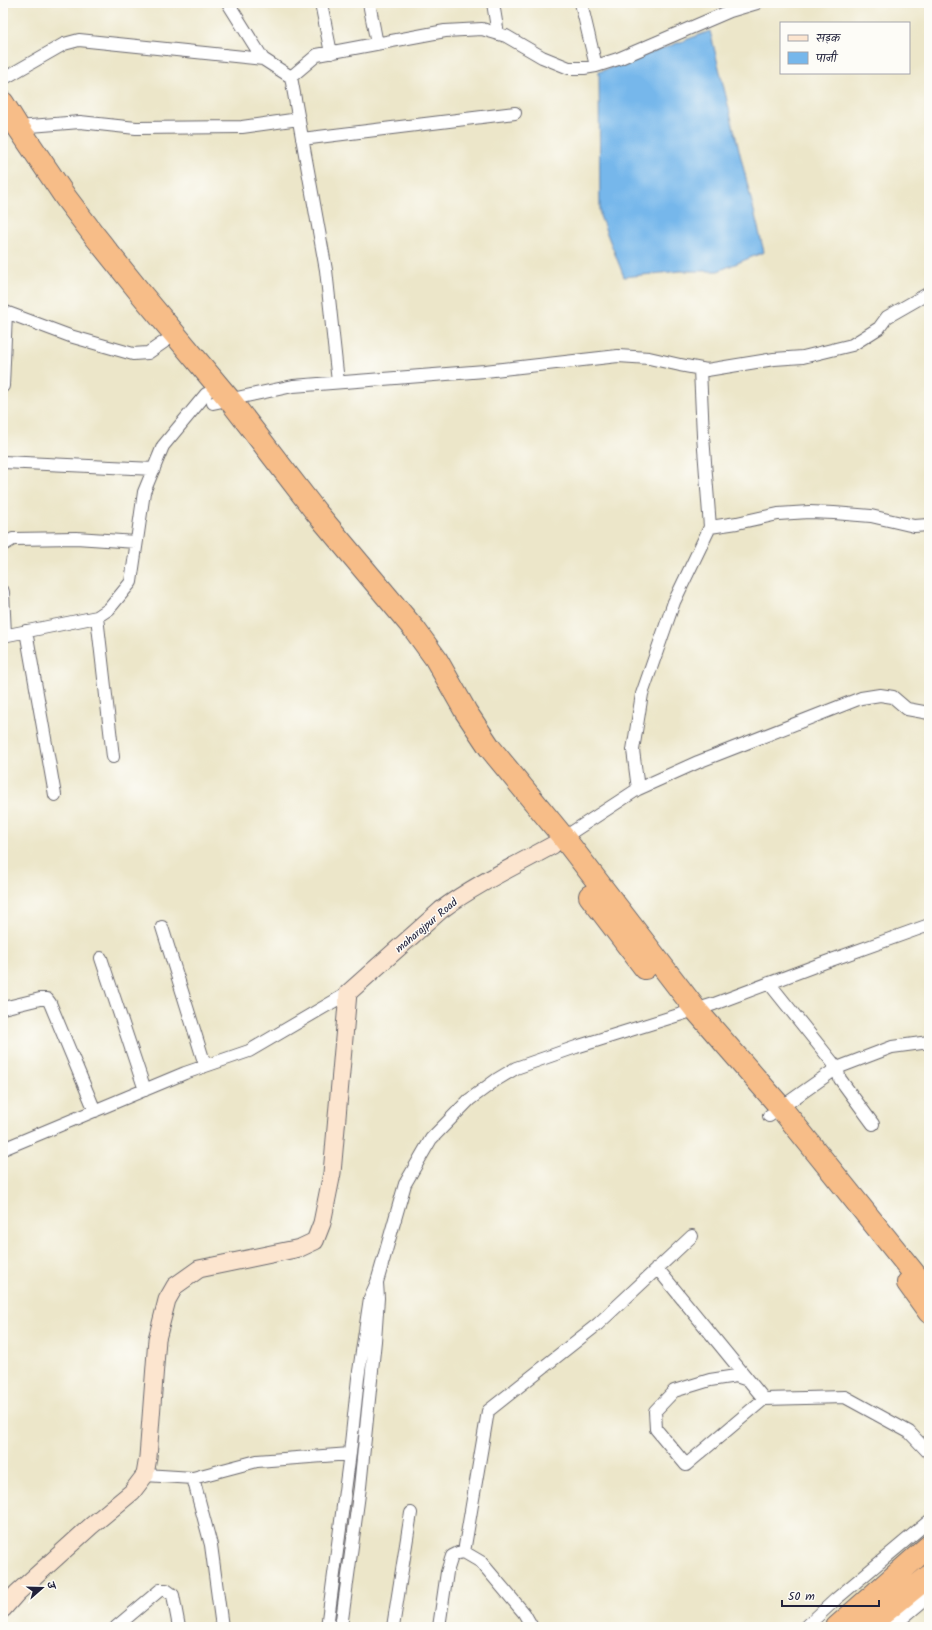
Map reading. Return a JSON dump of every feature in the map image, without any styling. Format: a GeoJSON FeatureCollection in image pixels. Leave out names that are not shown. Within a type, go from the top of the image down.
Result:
{"type":"FeatureCollection","features":[{"type":"Feature","properties":{"kind":"highway"},"geometry":{"type":"LineString","coordinates":[[3,103],[10,127],[51,197],[97,260],[164,342],[216,399]]}},
{"type":"Feature","properties":{"kind":"highway"},"geometry":{"type":"LineString","coordinates":[[10,127],[143,296],[216,399],[315,531],[396,627],[424,666],[488,767],[558,842],[615,930],[689,1012],[929,1292]]}},
{"type":"Feature","properties":{"kind":"highway"},"geometry":{"type":"LineString","coordinates":[[775,1112],[822,1178],[910,1285],[929,1312]]}},
{"type":"Feature","properties":{"kind":"highway"},"geometry":{"type":"LineString","coordinates":[[837,1627],[929,1546]]}},
{"type":"Feature","properties":{"kind":"highway"},"geometry":{"type":"LineString","coordinates":[[866,1627],[929,1576]]}},
{"type":"Feature","properties":{"kind":"street"},"geometry":{"type":"LineString","coordinates":[[228,3],[263,59],[291,77],[326,270],[338,382]]}},
{"type":"Feature","properties":{"kind":"street"},"geometry":{"type":"LineString","coordinates":[[321,3],[331,53]]}},
{"type":"Feature","properties":{"kind":"street"},"geometry":{"type":"LineString","coordinates":[[369,3],[377,44]]}},
{"type":"Feature","properties":{"kind":"street"},"geometry":{"type":"LineString","coordinates":[[493,3],[498,34]]}},
{"type":"Feature","properties":{"kind":"street"},"geometry":{"type":"LineString","coordinates":[[581,3],[596,66]]}},
{"type":"Feature","properties":{"kind":"street"},"geometry":{"type":"LineString","coordinates":[[291,77],[317,55],[445,31],[482,29],[506,36],[542,57],[569,68],[596,66],[654,44],[730,11],[757,3]]}},
{"type":"Feature","properties":{"kind":"street"},"geometry":{"type":"LineString","coordinates":[[3,79],[64,44],[79,40],[263,59]]}},
{"type":"Feature","properties":{"kind":"street"},"geometry":{"type":"LineString","coordinates":[[302,139],[515,113]]}},
{"type":"Feature","properties":{"kind":"street"},"geometry":{"type":"LineString","coordinates":[[10,127],[80,122],[136,128],[242,127],[299,119]]}},
{"type":"Feature","properties":{"kind":"street"},"geometry":{"type":"LineString","coordinates":[[3,592],[4,636],[97,617],[109,609],[131,582],[144,492],[163,446],[216,399],[293,386],[485,371],[618,356],[649,358],[707,370],[774,359],[803,357],[852,345],[879,328],[887,317],[929,293]]}},
{"type":"Feature","properties":{"kind":"street"},"geometry":{"type":"LineString","coordinates":[[3,386],[4,312],[70,336],[133,354],[148,353],[164,342]]}},
{"type":"Feature","properties":{"kind":"street"},"geometry":{"type":"LineString","coordinates":[[638,789],[633,750],[642,694],[674,602],[710,527],[703,436],[700,369]]}},
{"type":"Feature","properties":{"kind":"street"},"geometry":{"type":"LineString","coordinates":[[3,462],[154,469]]}},
{"type":"Feature","properties":{"kind":"street"},"geometry":{"type":"LineString","coordinates":[[710,527],[778,514],[809,512],[871,516],[914,526],[929,525]]}},
{"type":"Feature","properties":{"kind":"street"},"geometry":{"type":"LineString","coordinates":[[3,546],[13,539],[76,538],[136,542]]}},
{"type":"Feature","properties":{"kind":"street"},"geometry":{"type":"LineString","coordinates":[[97,617],[113,756]]}},
{"type":"Feature","properties":{"kind":"street"},"geometry":{"type":"LineString","coordinates":[[26,631],[55,795]]}},
{"type":"Feature","properties":{"kind":"street"},"geometry":{"type":"LineString","coordinates":[[558,842],[638,789],[698,762],[861,698],[880,695],[893,697],[907,709],[929,713]]}},
{"type":"Feature","properties":{"kind":"street","name":"maharajpur Road"},"geometry":{"type":"LineString","coordinates":[[348,993],[436,915],[457,899],[558,842]]}},
{"type":"Feature","properties":{"kind":"street"},"geometry":{"type":"LineString","coordinates":[[324,1627],[350,1454],[358,1378],[370,1298],[377,1282],[405,1184],[431,1139],[469,1100],[516,1068],[576,1047],[689,1012],[929,925]]}},
{"type":"Feature","properties":{"kind":"street"},"geometry":{"type":"LineString","coordinates":[[162,927],[205,1065]]}},
{"type":"Feature","properties":{"kind":"street"},"geometry":{"type":"LineString","coordinates":[[101,958],[145,1090]]}},
{"type":"Feature","properties":{"kind":"street"},"geometry":{"type":"LineString","coordinates":[[769,983],[838,1068],[840,1079],[873,1124]]}},
{"type":"Feature","properties":{"kind":"street"},"geometry":{"type":"LineString","coordinates":[[3,1149],[185,1072],[249,1051],[348,993]]}},
{"type":"Feature","properties":{"kind":"street"},"geometry":{"type":"LineString","coordinates":[[3,1609],[17,1593],[85,1531],[132,1492],[145,1475],[148,1457],[157,1339],[167,1300],[175,1286],[199,1269],[300,1248],[315,1242],[322,1223],[332,1173],[348,993]]}},
{"type":"Feature","properties":{"kind":"street"},"geometry":{"type":"LineString","coordinates":[[3,1008],[40,999],[47,999],[95,1111]]}},
{"type":"Feature","properties":{"kind":"street"},"geometry":{"type":"LineString","coordinates":[[775,1112],[838,1068],[892,1047],[929,1042]]}},
{"type":"Feature","properties":{"kind":"street"},"geometry":{"type":"LineString","coordinates":[[464,1552],[488,1411],[598,1324],[692,1236]]}},
{"type":"Feature","properties":{"kind":"street"},"geometry":{"type":"LineString","coordinates":[[657,1268],[764,1399]]}},
{"type":"Feature","properties":{"kind":"street"},"geometry":{"type":"LineString","coordinates":[[341,1627],[360,1487],[375,1348],[378,1298],[377,1282]]}},
{"type":"Feature","properties":{"kind":"street"},"geometry":{"type":"LineString","coordinates":[[748,1380],[736,1376],[710,1380],[674,1390],[655,1411],[656,1429],[686,1465],[764,1399],[845,1397],[909,1432],[929,1454]]}},
{"type":"Feature","properties":{"kind":"street"},"geometry":{"type":"LineString","coordinates":[[145,1475],[193,1478],[257,1461],[350,1454]]}},
{"type":"Feature","properties":{"kind":"street"},"geometry":{"type":"LineString","coordinates":[[193,1478],[211,1545],[222,1627]]}},
{"type":"Feature","properties":{"kind":"street"},"geometry":{"type":"LineString","coordinates":[[393,1627],[411,1513]]}},
{"type":"Feature","properties":{"kind":"street"},"geometry":{"type":"LineString","coordinates":[[806,1627],[836,1599],[929,1521]]}},
{"type":"Feature","properties":{"kind":"street"},"geometry":{"type":"LineString","coordinates":[[439,1627],[447,1572],[452,1556],[464,1552],[481,1562],[524,1613],[532,1627]]}},
{"type":"Feature","properties":{"kind":"street"},"geometry":{"type":"LineString","coordinates":[[117,1627],[160,1590],[166,1590],[173,1595],[179,1627]]}},
{"type":"Feature","properties":{"kind":"street"},"geometry":{"type":"LineString","coordinates":[[892,1627],[929,1596]]}},
{"type":"Feature","properties":{"kind":"water"},"geometry":{"type":"Polygon","coordinates":[[[710,31],[764,252],[718,271],[680,271],[624,277],[600,216],[599,72],[710,31]]]}}]}
